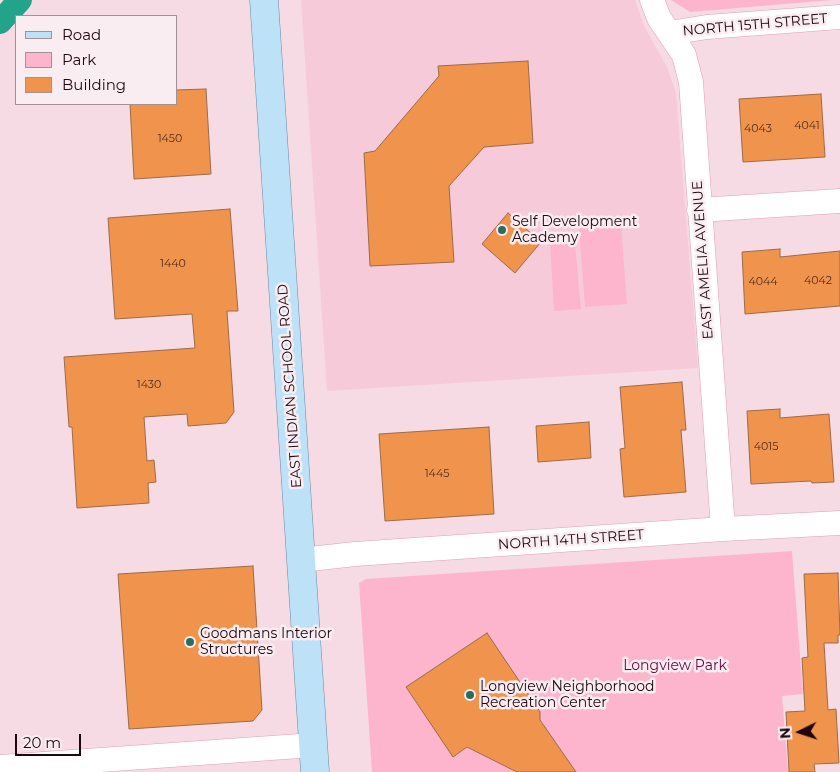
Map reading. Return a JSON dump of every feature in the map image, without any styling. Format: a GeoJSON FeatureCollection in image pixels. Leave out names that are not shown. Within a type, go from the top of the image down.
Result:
{"type":"FeatureCollection","features":[{"type":"Feature","properties":{"kind":"main road","name":"EAST INDIAN SCHOOL ROAD"},"geometry":{"type":"LineString","coordinates":[[264,0],[316,772]]}},
{"type":"Feature","properties":{"kind":"street","name":"EAST AMELIA AVENUE"},"geometry":{"type":"LineString","coordinates":[[652,0],[659,18],[684,54],[691,82],[723,529]]}},
{"type":"Feature","properties":{"kind":"street","name":"NORTH 15TH STREET"},"geometry":{"type":"LineString","coordinates":[[670,33],[707,27],[840,18]]}},
{"type":"Feature","properties":{"kind":"street"},"geometry":{"type":"LineString","coordinates":[[699,210],[840,201]]}},
{"type":"Feature","properties":{"kind":"street","name":"NORTH 14TH STREET"},"geometry":{"type":"LineString","coordinates":[[301,560],[355,554],[840,523]]}},
{"type":"Feature","properties":{"kind":"street"},"geometry":{"type":"LineString","coordinates":[[0,766],[24,768],[314,745]]}},
{"type":"Feature","properties":{"kind":"shaded area","name":"Self Development Academy"},"geometry":{"type":"Polygon","coordinates":[[[301,0],[635,0],[645,28],[667,67],[676,92],[698,368],[327,391],[301,0]]]}},
{"type":"Feature","properties":{"kind":"green space"},"geometry":{"type":"Polygon","coordinates":[[[671,0],[832,0],[690,12],[671,0]]]}},
{"type":"Feature","properties":{"kind":"green space"},"geometry":{"type":"Polygon","coordinates":[[[621,225],[627,304],[585,307],[579,228],[621,225]]]}},
{"type":"Feature","properties":{"kind":"green space"},"geometry":{"type":"Polygon","coordinates":[[[550,242],[575,243],[581,309],[554,311],[550,242]]]}},
{"type":"Feature","properties":{"kind":"green space","name":"Longview Park"},"geometry":{"type":"Polygon","coordinates":[[[792,551],[803,694],[782,696],[788,772],[372,772],[359,583],[366,579],[792,551]]]}},
{"type":"Feature","properties":{"kind":"building"},"geometry":{"type":"Polygon","coordinates":[[[528,61],[533,143],[484,147],[449,186],[454,262],[370,266],[364,153],[375,151],[439,76],[438,66],[528,61]]]}},
{"type":"Feature","properties":{"kind":"building"},"geometry":{"type":"Polygon","coordinates":[[[206,89],[211,174],[134,179],[130,105],[178,105],[178,90],[206,89]]]}},
{"type":"Feature","properties":{"kind":"building"},"geometry":{"type":"Polygon","coordinates":[[[821,94],[825,157],[743,162],[739,99],[821,94]]]}},
{"type":"Feature","properties":{"kind":"building"},"geometry":{"type":"Polygon","coordinates":[[[230,209],[238,311],[227,311],[234,412],[226,423],[188,426],[187,414],[144,417],[147,461],[154,460],[156,482],[148,483],[149,503],[77,508],[72,427],[69,427],[64,357],[195,348],[192,314],[115,319],[108,218],[230,209]]]}},
{"type":"Feature","properties":{"kind":"building"},"geometry":{"type":"Polygon","coordinates":[[[508,213],[541,242],[515,273],[482,244],[508,213]]]}},
{"type":"Feature","properties":{"kind":"building"},"geometry":{"type":"Polygon","coordinates":[[[780,249],[780,257],[840,251],[840,306],[745,314],[742,252],[780,249]]]}},
{"type":"Feature","properties":{"kind":"building"},"geometry":{"type":"Polygon","coordinates":[[[682,382],[686,430],[681,430],[686,492],[624,497],[620,449],[625,448],[620,387],[682,382]]]}},
{"type":"Feature","properties":{"kind":"building"},"geometry":{"type":"Polygon","coordinates":[[[780,409],[780,418],[829,414],[834,482],[812,483],[811,481],[751,484],[747,411],[780,409]]]}},
{"type":"Feature","properties":{"kind":"building"},"geometry":{"type":"Polygon","coordinates":[[[589,422],[591,458],[538,462],[536,426],[589,422]]]}},
{"type":"Feature","properties":{"kind":"building"},"geometry":{"type":"Polygon","coordinates":[[[489,427],[494,514],[385,521],[379,434],[489,427]]]}},
{"type":"Feature","properties":{"kind":"building","name":"Goodmans Interior Structures"},"geometry":{"type":"Polygon","coordinates":[[[253,566],[262,710],[253,721],[129,729],[118,574],[253,566]]]}},
{"type":"Feature","properties":{"kind":"building"},"geometry":{"type":"Polygon","coordinates":[[[838,573],[840,635],[838,635],[838,643],[824,643],[828,710],[836,709],[839,763],[814,764],[815,772],[789,772],[786,712],[805,711],[802,658],[808,657],[804,574],[838,573]]]}},
{"type":"Feature","properties":{"kind":"building","name":"Longview Neighborhood Recreation Center"},"geometry":{"type":"Polygon","coordinates":[[[487,633],[540,712],[540,720],[576,772],[517,772],[467,747],[453,757],[406,687],[487,633]]]}},
{"type":"Feature","properties":{"kind":"waterway"},"geometry":{"type":"LineString","coordinates":[[0,22],[20,0]]}},
{"type":"Feature","properties":{"kind":"place","name":"Self Development Academy"},"geometry":{"type":"Point","coordinates":[502,230]}},
{"type":"Feature","properties":{"kind":"place","name":"Goodmans Interior Structures"},"geometry":{"type":"Point","coordinates":[190,642]}},
{"type":"Feature","properties":{"kind":"place","name":"Longview Neighborhood Recreation Center"},"geometry":{"type":"Point","coordinates":[470,695]}}]}
